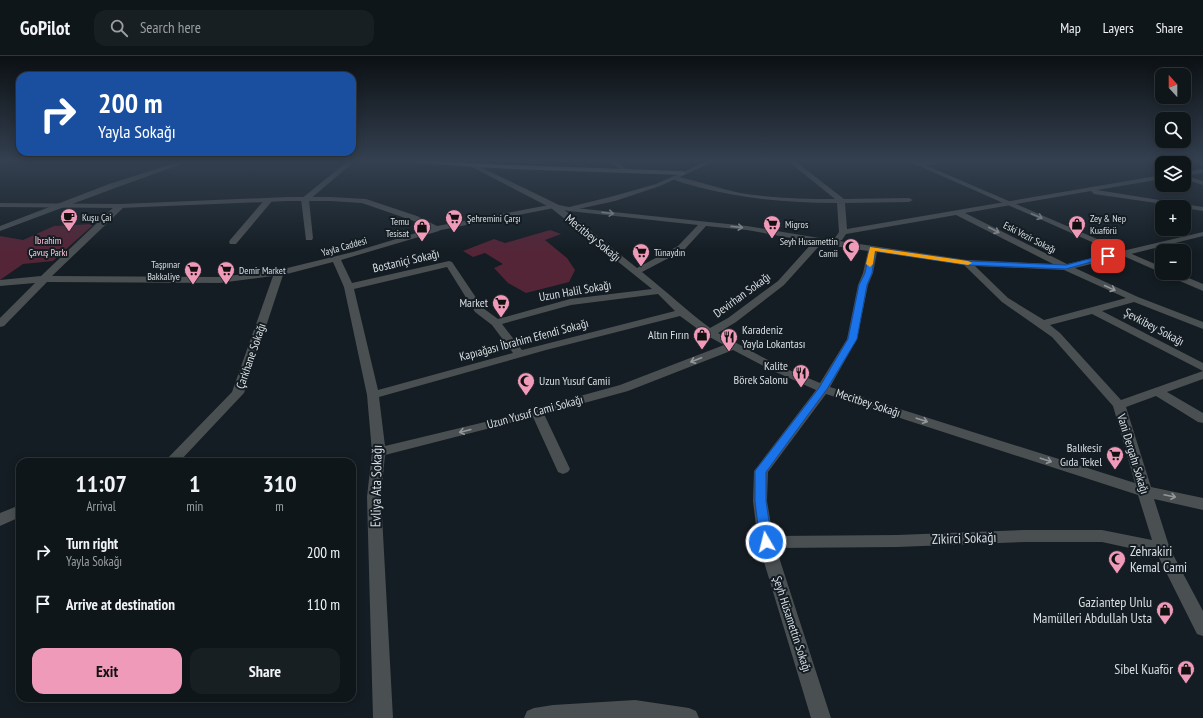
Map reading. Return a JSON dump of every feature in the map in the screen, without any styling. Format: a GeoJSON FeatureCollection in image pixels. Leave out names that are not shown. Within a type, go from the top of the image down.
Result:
{"type":"FeatureCollection","features":[{"type":"Feature","properties":{"kind":"street"},"geometry":{"type":"LineString","coordinates":[[0,229],[100,192]]}},
{"type":"Feature","properties":{"kind":"street"},"geometry":{"type":"LineString","coordinates":[[305,199],[314,192]]}},
{"type":"Feature","properties":{"kind":"street"},"geometry":{"type":"LineString","coordinates":[[526,192],[554,206]]}},
{"type":"Feature","properties":{"kind":"street","name":"Yayla Caddesi"},"geometry":{"type":"LineString","coordinates":[[0,284],[44,279],[218,280],[279,274],[336,260],[436,228],[554,206],[569,209],[612,200],[635,192]]}},
{"type":"Feature","properties":{"kind":"street"},"geometry":{"type":"LineString","coordinates":[[726,192],[761,198],[910,200]]}},
{"type":"Feature","properties":{"kind":"street"},"geometry":{"type":"LineString","coordinates":[[831,192],[841,200],[843,232]]}},
{"type":"Feature","properties":{"kind":"street"},"geometry":{"type":"LineString","coordinates":[[981,192],[1155,267]]}},
{"type":"Feature","properties":{"kind":"street"},"geometry":{"type":"LineString","coordinates":[[834,243],[843,232],[959,213],[1006,203],[1073,192]]}},
{"type":"Feature","properties":{"kind":"street"},"geometry":{"type":"LineString","coordinates":[[1095,192],[1203,210]]}},
{"type":"Feature","properties":{"kind":"street"},"geometry":{"type":"LineString","coordinates":[[0,205],[120,206],[305,199],[363,201],[436,228]]}},
{"type":"Feature","properties":{"kind":"street"},"geometry":{"type":"LineString","coordinates":[[305,199],[309,238]]}},
{"type":"Feature","properties":{"kind":"street"},"geometry":{"type":"LineString","coordinates":[[233,242],[269,200]]}},
{"type":"Feature","properties":{"kind":"street"},"geometry":{"type":"LineString","coordinates":[[0,324],[44,279],[120,206]]}},
{"type":"Feature","properties":{"kind":"street","name":"Meсitbey Sokağı"},"geometry":{"type":"LineString","coordinates":[[554,206],[660,291],[682,312],[710,333],[772,367],[822,389],[1144,491],[1203,504]]}},
{"type":"Feature","properties":{"kind":"street"},"geometry":{"type":"LineString","coordinates":[[569,209],[747,228],[819,241],[967,263],[1066,267],[1123,252],[1203,234]]}},
{"type":"Feature","properties":{"kind":"street","name":"Eski Vezir Sokağı"},"geometry":{"type":"LineString","coordinates":[[959,213],[1066,267],[1135,299],[1203,326]]}},
{"type":"Feature","properties":{"kind":"street"},"geometry":{"type":"LineString","coordinates":[[636,272],[681,248],[703,224]]}},
{"type":"Feature","properties":{"kind":"street","name":"Devirhan Sokağı"},"geometry":{"type":"LineString","coordinates":[[710,333],[732,320],[781,283],[819,241]]}},
{"type":"Feature","properties":{"kind":"street","name":"Şeyh Hüsamettin Sokağı"},"geometry":{"type":"LineString","coordinates":[[821,718],[766,542],[760,501],[761,471],[822,389],[852,339],[863,285],[868,273],[873,249]]}},
{"type":"Feature","properties":{"kind":"street","name":"Evliya Ata Sokağı"},"geometry":{"type":"LineString","coordinates":[[336,260],[349,287],[373,395],[379,452],[374,497],[383,718]]}},
{"type":"Feature","properties":{"kind":"street","name":"Vani Dergahı Sokağı"},"geometry":{"type":"LineString","coordinates":[[967,263],[1005,300],[1056,335],[1118,405],[1162,549],[1203,628]]}},
{"type":"Feature","properties":{"kind":"street","name":"Bostaniçi Sokağı"},"geometry":{"type":"LineString","coordinates":[[349,287],[449,264],[479,310],[496,323],[520,355]]}},
{"type":"Feature","properties":{"kind":"street","name":"Çarkhane Sokağı"},"geometry":{"type":"LineString","coordinates":[[175,458],[238,393],[279,274]]}},
{"type":"Feature","properties":{"kind":"street"},"geometry":{"type":"LineString","coordinates":[[1185,280],[1203,288]]}},
{"type":"Feature","properties":{"kind":"street","name":"Uzun Halil Sokağı"},"geometry":{"type":"LineString","coordinates":[[496,323],[570,302],[660,291]]}},
{"type":"Feature","properties":{"kind":"street"},"geometry":{"type":"LineString","coordinates":[[1042,324],[1135,299]]}},
{"type":"Feature","properties":{"kind":"street","name":"Şevkibey Sokağı"},"geometry":{"type":"LineString","coordinates":[[1093,310],[1203,368]]}},
{"type":"Feature","properties":{"kind":"street","name":"Kapıağası İbrahim Efendi Sokağı"},"geometry":{"type":"LineString","coordinates":[[373,395],[682,312]]}},
{"type":"Feature","properties":{"kind":"street","name":"Uzun Yusuf Cami Sokağı"},"geometry":{"type":"LineString","coordinates":[[379,452],[537,412],[624,388],[732,346]]}},
{"type":"Feature","properties":{"kind":"street"},"geometry":{"type":"LineString","coordinates":[[1118,405],[1203,375]]}},
{"type":"Feature","properties":{"kind":"street"},"geometry":{"type":"LineString","coordinates":[[1157,391],[1201,417]]}},
{"type":"Feature","properties":{"kind":"street"},"geometry":{"type":"LineString","coordinates":[[537,412],[562,469]]}},
{"type":"Feature","properties":{"kind":"street"},"geometry":{"type":"LineString","coordinates":[[0,520],[16,513]]}},
{"type":"Feature","properties":{"kind":"street","name":"Zikirci Sokağı"},"geometry":{"type":"LineString","coordinates":[[766,542],[897,541],[1025,536],[1102,536],[1162,549]]}},
{"type":"Feature","properties":{"kind":"street"},"geometry":{"type":"LineString","coordinates":[[547,717],[635,710],[689,718]]}},
{"type":"Feature","properties":{"kind":"green space","name":"İbrahim Çavuş Parkı"},"geometry":{"type":"Polygon","coordinates":[[[94,224],[53,261],[23,264],[0,280],[0,236],[23,240],[54,226],[94,224]]]}},
{"type":"Feature","properties":{"kind":"green space"},"geometry":{"type":"Polygon","coordinates":[[[550,230],[561,234],[545,240],[567,258],[575,270],[569,282],[526,293],[508,283],[494,268],[503,264],[485,253],[473,257],[463,251],[494,239],[505,243],[550,230]]]}},
{"type":"Feature","properties":{"kind":"slow traffic"},"geometry":{"type":"LineString","coordinates":[[870,264],[873,249],[968,263]]}},
{"type":"Feature","properties":{"kind":"place","name":"Kuşu Çai"},"geometry":{"type":"Point","coordinates":[69,232]}},
{"type":"Feature","properties":{"kind":"place","name":"Şehremini Çarşı"},"geometry":{"type":"Point","coordinates":[454,233]}},
{"type":"Feature","properties":{"kind":"place","name":"Migros"},"geometry":{"type":"Point","coordinates":[772,239]}},
{"type":"Feature","properties":{"kind":"place","name":"Zey & Nep Kuaförü"},"geometry":{"type":"Point","coordinates":[1077,239]}},
{"type":"Feature","properties":{"kind":"place","name":"Temu Tesisat"},"geometry":{"type":"Point","coordinates":[422,242]}},
{"type":"Feature","properties":{"kind":"place","name":"Seyh Husamettin Camii"},"geometry":{"type":"Point","coordinates":[851,262]}},
{"type":"Feature","properties":{"kind":"place","name":"Tünaydın"},"geometry":{"type":"Point","coordinates":[641,267]}},
{"type":"Feature","properties":{"kind":"place","name":"Taşpınar Bakkaliye"},"geometry":{"type":"Point","coordinates":[193,285]}},
{"type":"Feature","properties":{"kind":"place","name":"Demir Market"},"geometry":{"type":"Point","coordinates":[226,285]}},
{"type":"Feature","properties":{"kind":"place","name":"Market"},"geometry":{"type":"Point","coordinates":[501,318]}},
{"type":"Feature","properties":{"kind":"place","name":"Altın Fırın"},"geometry":{"type":"Point","coordinates":[702,350]}},
{"type":"Feature","properties":{"kind":"place","name":"Karadeniz Yayla Lokantası"},"geometry":{"type":"Point","coordinates":[729,352]}},
{"type":"Feature","properties":{"kind":"place","name":"Kalite Börek Salonu"},"geometry":{"type":"Point","coordinates":[801,388]}},
{"type":"Feature","properties":{"kind":"place","name":"Uzun Yusuf Camii"},"geometry":{"type":"Point","coordinates":[526,396]}},
{"type":"Feature","properties":{"kind":"place","name":"Balıkesir Gıda Tekel"},"geometry":{"type":"Point","coordinates":[1115,470]}},
{"type":"Feature","properties":{"kind":"place","name":"Zehrakiri Kemal Cami"},"geometry":{"type":"Point","coordinates":[1117,574]}},
{"type":"Feature","properties":{"kind":"place","name":"Gaziantep Unlu Mamülleri Abdullah Usta"},"geometry":{"type":"Point","coordinates":[1165,625]}},
{"type":"Feature","properties":{"kind":"place","name":"Sibel Kuaför"},"geometry":{"type":"Point","coordinates":[1186,684]}},
{"type":"Feature","properties":{"kind":"route"},"geometry":{"type":"LineString","coordinates":[[766,542],[760,501],[761,471],[822,389],[852,339],[863,285],[868,273],[873,249],[967,263],[1066,267],[1108,256]]}}]}
